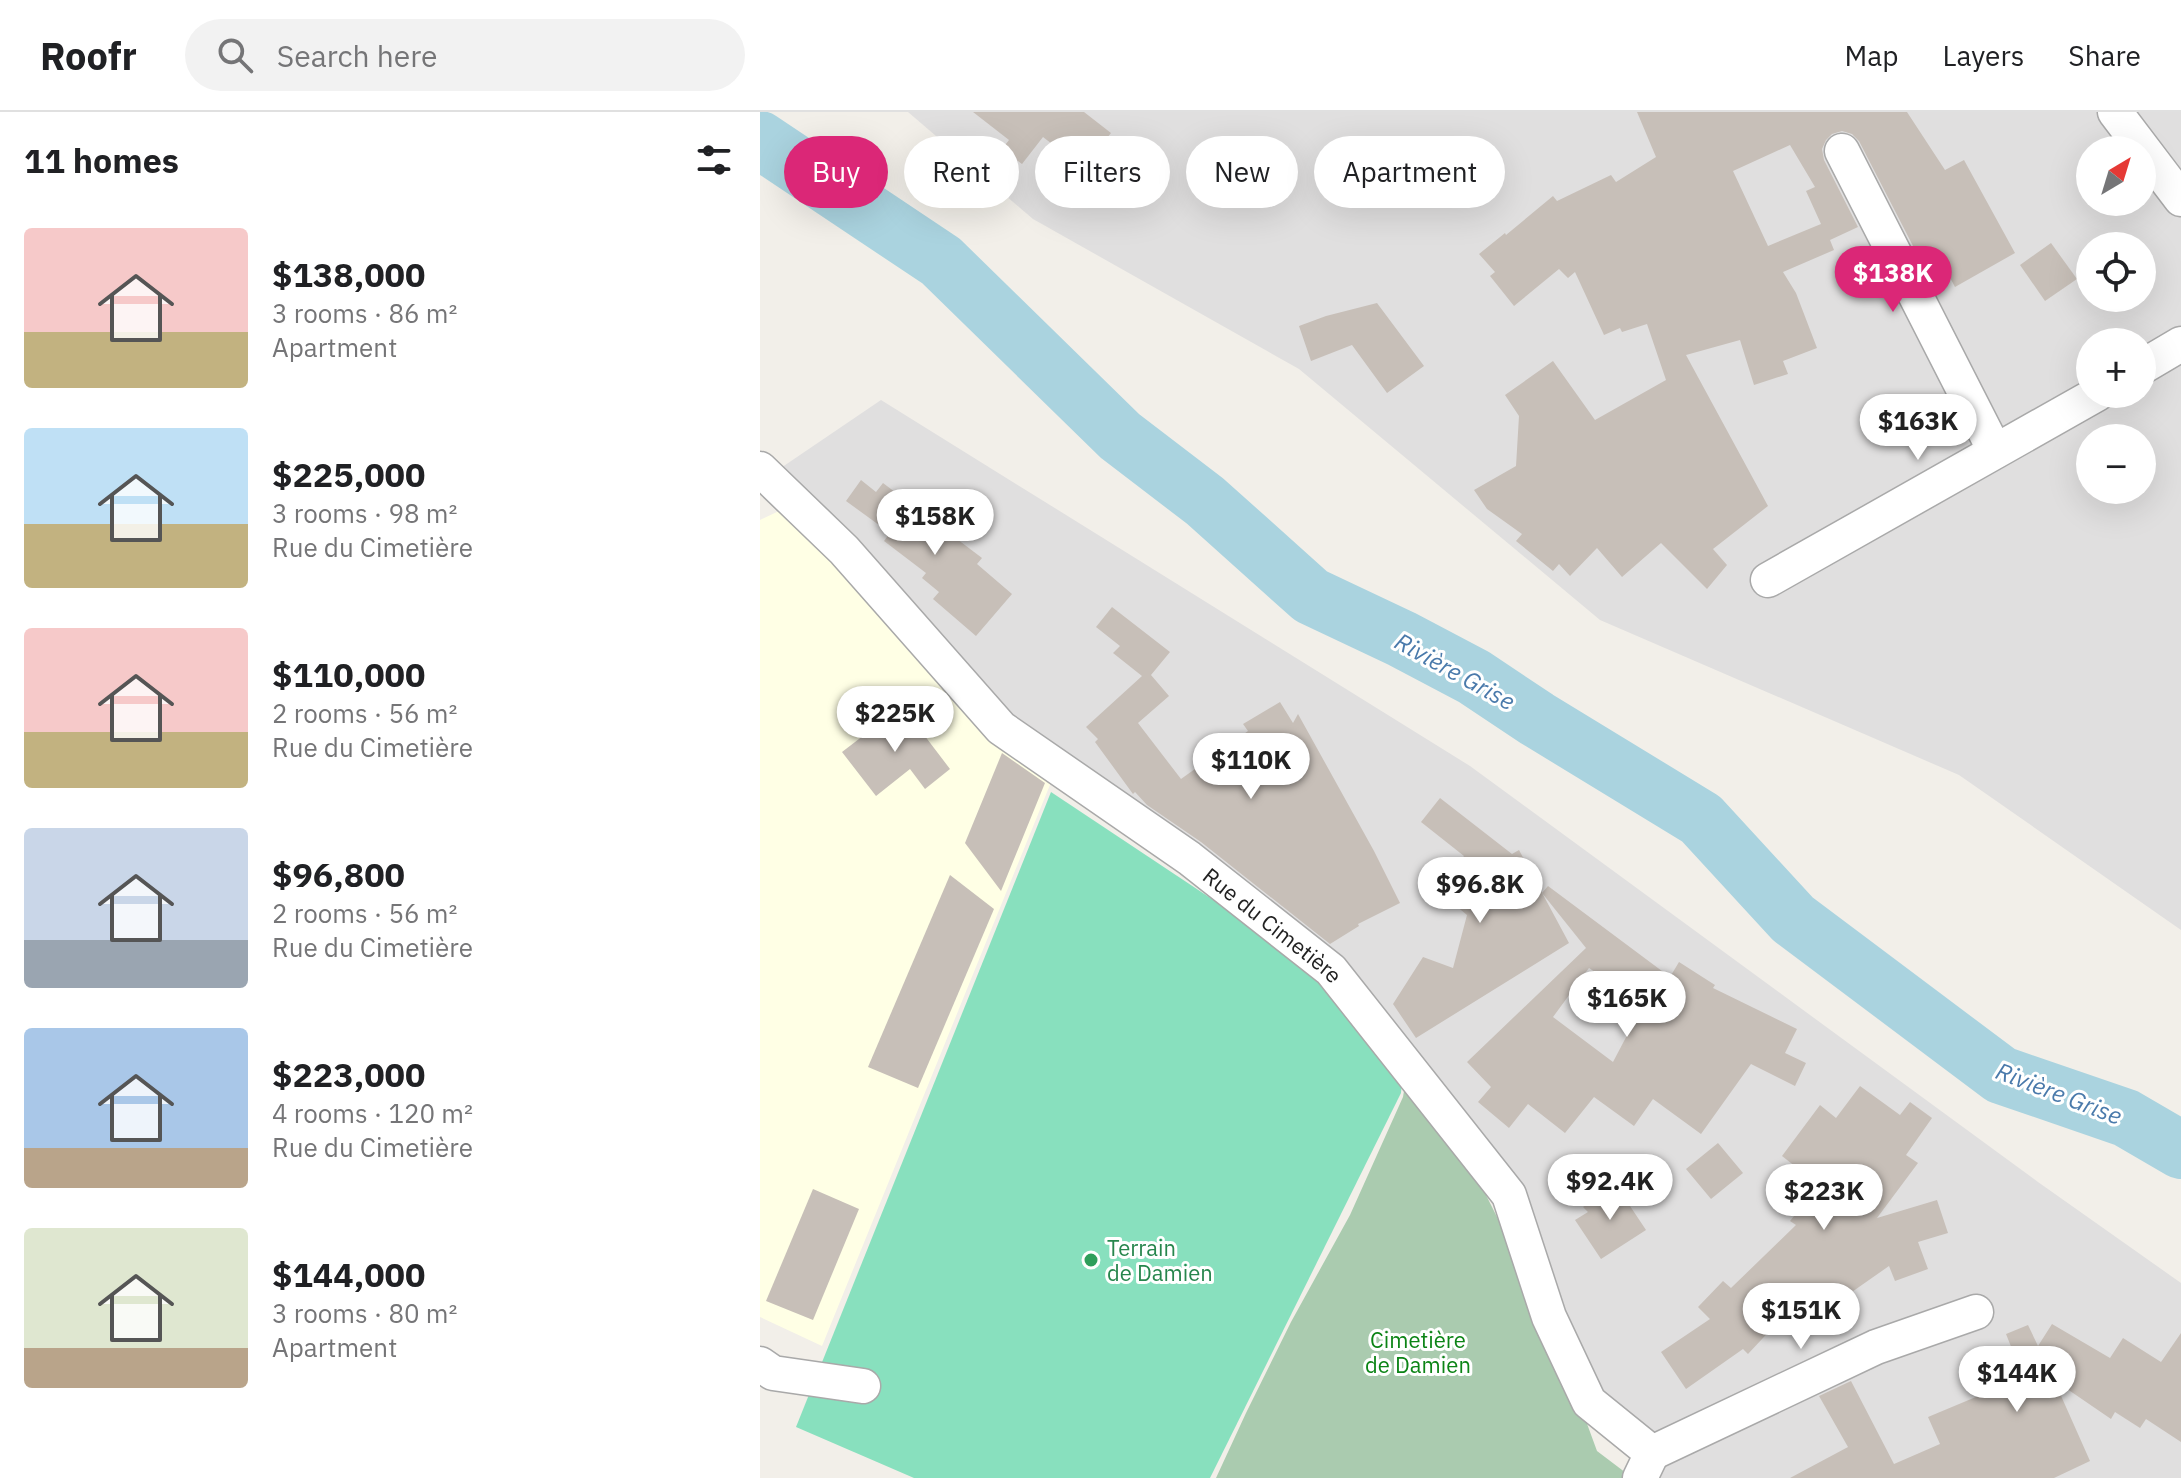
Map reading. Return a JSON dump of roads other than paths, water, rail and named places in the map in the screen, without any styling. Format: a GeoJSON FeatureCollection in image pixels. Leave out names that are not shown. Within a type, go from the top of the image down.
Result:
{"type":"FeatureCollection","features":[{"type":"Feature","properties":{"kind":"street"},"geometry":{"type":"LineString","coordinates":[[2115,112],[2181,199]]}},
{"type":"Feature","properties":{"kind":"street"},"geometry":{"type":"LineString","coordinates":[[1842,151],[1995,451]]}},
{"type":"Feature","properties":{"kind":"street"},"geometry":{"type":"LineString","coordinates":[[2156,359],[2181,344]]}},
{"type":"Feature","properties":{"kind":"street"},"geometry":{"type":"LineString","coordinates":[[1768,580],[2076,406]]}},
{"type":"Feature","properties":{"kind":"street","name":"Rue du Cimetière"},"geometry":{"type":"LineString","coordinates":[[760,469],[844,550],[1001,728],[1189,858],[1331,970],[1509,1195],[1549,1317],[1589,1402],[1646,1466]]}},
{"type":"Feature","properties":{"kind":"street"},"geometry":{"type":"LineString","coordinates":[[1646,1466],[1876,1347],[1976,1312]]}},
{"type":"Feature","properties":{"kind":"street"},"geometry":{"type":"LineString","coordinates":[[760,1364],[773,1373],[863,1386]]}},
{"type":"Feature","properties":{"kind":"waterway","name":"Rivière Grise"},"geometry":{"type":"LineString","coordinates":[[760,140],[941,261],[1120,436],[1205,501],[1311,596],[1474,677],[1701,819],[1793,919],[2001,1075],[2126,1118],[2181,1150]]}},
{"type":"Feature","properties":{"kind":"place","name":"Terrain de Damien"},"geometry":{"type":"Point","coordinates":[1091,1260]}},
{"type":"Feature","properties":{"kind":"park label","name":"Cimetière de Damien"},"geometry":{"type":"Point","coordinates":[1418,1352]}}]}
